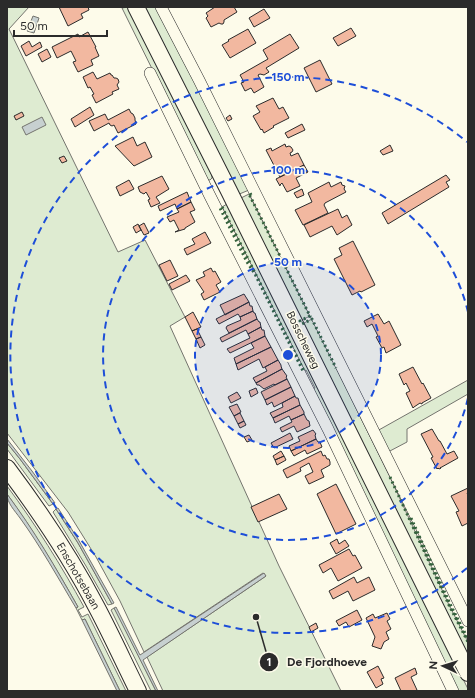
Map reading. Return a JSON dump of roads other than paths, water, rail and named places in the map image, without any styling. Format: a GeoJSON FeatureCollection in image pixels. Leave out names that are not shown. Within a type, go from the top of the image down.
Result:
{"type":"FeatureCollection","features":[{"type":"Feature","properties":{"kind":"main road","name":"Bosscheweg"},"geometry":{"type":"LineString","coordinates":[[136,7],[468,673]]}},
{"type":"Feature","properties":{"kind":"main road","name":"Enschotsebaan"},"geometry":{"type":"LineString","coordinates":[[7,468],[33,503],[66,554],[96,606],[138,691]]}},
{"type":"Feature","properties":{"kind":"street","name":"Bosscheweg"},"geometry":{"type":"LineString","coordinates":[[161,7],[199,80],[468,621]]}},
{"type":"Feature","properties":{"kind":"street","name":"Bosscheweg"},"geometry":{"type":"LineString","coordinates":[[150,73],[209,194],[328,428],[453,691]]}},
{"type":"Feature","properties":{"kind":"street"},"geometry":{"type":"LineString","coordinates":[[209,194],[226,186]]}},
{"type":"Feature","properties":{"kind":"place","name":"De Fjordhoeve"},"geometry":{"type":"Point","coordinates":[256,617]}}]}
